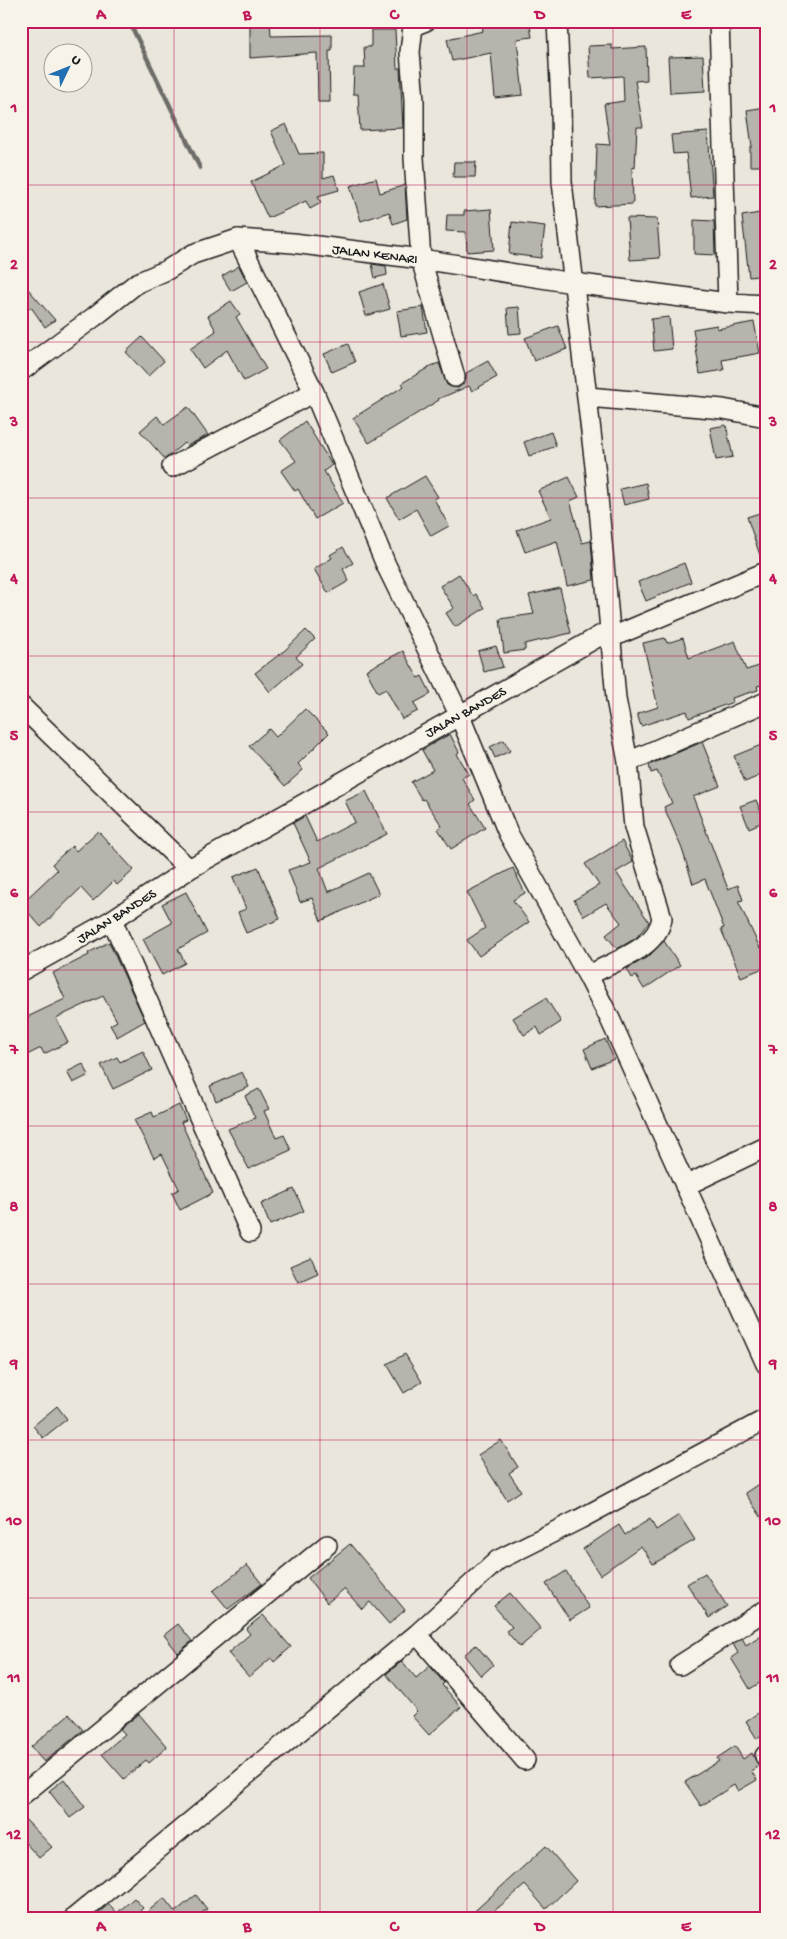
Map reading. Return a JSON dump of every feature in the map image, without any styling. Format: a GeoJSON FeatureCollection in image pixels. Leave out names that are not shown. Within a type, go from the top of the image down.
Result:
{"type":"FeatureCollection","features":[{"type":"Feature","properties":{"kind":"street"},"geometry":{"type":"LineString","coordinates":[[426,21],[413,26],[410,52],[414,100],[414,158],[421,259],[455,377]]}},
{"type":"Feature","properties":{"kind":"street"},"geometry":{"type":"LineString","coordinates":[[556,21],[561,103],[562,182],[588,397],[616,699],[628,762],[634,827],[661,912],[661,923],[652,938],[640,949],[588,976]]}},
{"type":"Feature","properties":{"kind":"street"},"geometry":{"type":"LineString","coordinates":[[719,21],[728,303]]}},
{"type":"Feature","properties":{"kind":"street"},"geometry":{"type":"LineString","coordinates":[[238,239],[314,392],[386,565],[459,714],[508,833],[588,976],[766,1364]]}},
{"type":"Feature","properties":{"kind":"street","name":"JALAN KENARI"},"geometry":{"type":"LineString","coordinates":[[21,371],[94,318],[136,283],[167,270],[193,254],[238,239],[293,243],[421,259],[573,283],[728,303],[766,305]]}},
{"type":"Feature","properties":{"kind":"street"},"geometry":{"type":"LineString","coordinates":[[172,467],[314,392]]}},
{"type":"Feature","properties":{"kind":"street"},"geometry":{"type":"LineString","coordinates":[[588,397],[723,409],[766,417]]}},
{"type":"Feature","properties":{"kind":"street","name":"JALAN BANDES"},"geometry":{"type":"LineString","coordinates":[[21,971],[112,920],[189,869],[459,714],[610,634],[766,572]]}},
{"type":"Feature","properties":{"kind":"street"},"geometry":{"type":"LineString","coordinates":[[628,762],[766,702]]}},
{"type":"Feature","properties":{"kind":"street"},"geometry":{"type":"LineString","coordinates":[[21,706],[189,869]]}},
{"type":"Feature","properties":{"kind":"street"},"geometry":{"type":"LineString","coordinates":[[112,920],[250,1232]]}},
{"type":"Feature","properties":{"kind":"street"},"geometry":{"type":"LineString","coordinates":[[685,1186],[766,1147]]}},
{"type":"Feature","properties":{"kind":"street"},"geometry":{"type":"LineString","coordinates":[[74,1918],[417,1634],[498,1560],[580,1519],[766,1419]]}},
{"type":"Feature","properties":{"kind":"street"},"geometry":{"type":"LineString","coordinates":[[21,1796],[327,1545]]}},
{"type":"Feature","properties":{"kind":"street"},"geometry":{"type":"LineString","coordinates":[[680,1665],[766,1610]]}},
{"type":"Feature","properties":{"kind":"street"},"geometry":{"type":"LineString","coordinates":[[417,1634],[525,1760]]}},
{"type":"Feature","properties":{"kind":"building"},"geometry":{"type":"Polygon","coordinates":[[[250,21],[270,21],[271,36],[332,35],[332,51],[329,51],[330,102],[318,102],[317,53],[250,58],[250,21]]]}},
{"type":"Feature","properties":{"kind":"building"},"geometry":{"type":"Polygon","coordinates":[[[481,21],[529,21],[532,37],[517,39],[523,95],[495,98],[491,53],[452,61],[447,39],[483,31],[481,21]]]}},
{"type":"Feature","properties":{"kind":"building"},"geometry":{"type":"Polygon","coordinates":[[[371,30],[395,30],[397,68],[400,68],[403,128],[360,130],[358,94],[353,94],[354,68],[365,68],[364,47],[371,47],[371,30]]]}},
{"type":"Feature","properties":{"kind":"building"},"geometry":{"type":"Polygon","coordinates":[[[612,45],[612,49],[646,47],[647,80],[635,81],[643,127],[637,127],[635,168],[632,167],[633,204],[595,206],[597,144],[610,145],[604,104],[624,101],[623,76],[590,78],[588,46],[612,45]]]}},
{"type":"Feature","properties":{"kind":"building"},"geometry":{"type":"Polygon","coordinates":[[[703,56],[705,91],[670,93],[668,57],[703,56]]]}},
{"type":"Feature","properties":{"kind":"building"},"geometry":{"type":"Polygon","coordinates":[[[766,107],[766,166],[750,166],[750,147],[752,147],[747,110],[766,107]]]}},
{"type":"Feature","properties":{"kind":"building"},"geometry":{"type":"Polygon","coordinates":[[[286,124],[299,154],[323,153],[323,178],[334,175],[339,190],[318,196],[321,203],[310,209],[306,201],[268,218],[251,182],[286,165],[271,131],[286,124]]]}},
{"type":"Feature","properties":{"kind":"building"},"geometry":{"type":"Polygon","coordinates":[[[708,132],[713,196],[691,198],[686,153],[673,154],[671,135],[708,132]]]}},
{"type":"Feature","properties":{"kind":"building"},"geometry":{"type":"Polygon","coordinates":[[[454,162],[476,162],[475,177],[453,177],[454,162]]]}},
{"type":"Feature","properties":{"kind":"building"},"geometry":{"type":"Polygon","coordinates":[[[376,178],[380,193],[405,185],[407,219],[393,224],[389,212],[361,221],[350,186],[376,178]]]}},
{"type":"Feature","properties":{"kind":"building"},"geometry":{"type":"Polygon","coordinates":[[[491,209],[494,250],[467,252],[466,232],[446,231],[447,215],[464,215],[464,211],[491,209]]]}},
{"type":"Feature","properties":{"kind":"building"},"geometry":{"type":"Polygon","coordinates":[[[760,213],[765,238],[766,275],[749,277],[742,216],[760,213]]]}},
{"type":"Feature","properties":{"kind":"building"},"geometry":{"type":"Polygon","coordinates":[[[627,218],[657,219],[660,258],[630,260],[627,218]]]}},
{"type":"Feature","properties":{"kind":"building"},"geometry":{"type":"Polygon","coordinates":[[[694,220],[714,221],[715,255],[694,254],[694,220]]]}},
{"type":"Feature","properties":{"kind":"building"},"geometry":{"type":"Polygon","coordinates":[[[512,222],[545,226],[541,258],[509,254],[512,222]]]}},
{"type":"Feature","properties":{"kind":"building"},"geometry":{"type":"Polygon","coordinates":[[[372,264],[386,266],[387,275],[375,278],[372,264]]]}},
{"type":"Feature","properties":{"kind":"building"},"geometry":{"type":"Polygon","coordinates":[[[239,266],[247,282],[231,291],[222,276],[239,266]]]}},
{"type":"Feature","properties":{"kind":"building"},"geometry":{"type":"Polygon","coordinates":[[[21,281],[55,320],[45,327],[31,307],[21,316],[21,281]]]}},
{"type":"Feature","properties":{"kind":"building"},"geometry":{"type":"Polygon","coordinates":[[[383,284],[390,309],[366,316],[359,292],[383,284]]]}},
{"type":"Feature","properties":{"kind":"building"},"geometry":{"type":"Polygon","coordinates":[[[231,301],[240,314],[236,317],[266,369],[244,381],[227,350],[203,368],[190,349],[216,331],[208,316],[231,301]]]}},
{"type":"Feature","properties":{"kind":"building"},"geometry":{"type":"Polygon","coordinates":[[[423,307],[427,332],[401,336],[397,311],[423,307]]]}},
{"type":"Feature","properties":{"kind":"building"},"geometry":{"type":"Polygon","coordinates":[[[519,307],[521,333],[509,334],[507,308],[519,307]]]}},
{"type":"Feature","properties":{"kind":"building"},"geometry":{"type":"Polygon","coordinates":[[[669,317],[672,349],[654,351],[651,319],[669,317]]]}},
{"type":"Feature","properties":{"kind":"building"},"geometry":{"type":"Polygon","coordinates":[[[754,322],[760,353],[722,360],[724,370],[700,374],[693,329],[717,325],[717,329],[754,322]]]}},
{"type":"Feature","properties":{"kind":"building"},"geometry":{"type":"Polygon","coordinates":[[[558,326],[567,349],[534,361],[525,338],[558,326]]]}},
{"type":"Feature","properties":{"kind":"building"},"geometry":{"type":"Polygon","coordinates":[[[142,337],[164,361],[148,376],[126,352],[142,337]]]}},
{"type":"Feature","properties":{"kind":"building"},"geometry":{"type":"Polygon","coordinates":[[[348,344],[355,362],[332,372],[324,354],[348,344]]]}},
{"type":"Feature","properties":{"kind":"building"},"geometry":{"type":"Polygon","coordinates":[[[488,361],[497,377],[472,391],[469,386],[438,399],[369,443],[353,418],[404,386],[402,383],[431,366],[439,363],[447,385],[458,388],[466,380],[466,373],[488,361]]]}},
{"type":"Feature","properties":{"kind":"building"},"geometry":{"type":"Polygon","coordinates":[[[188,407],[208,435],[187,446],[184,443],[165,459],[140,431],[157,416],[164,424],[188,407]]]}},
{"type":"Feature","properties":{"kind":"building"},"geometry":{"type":"Polygon","coordinates":[[[305,421],[332,465],[324,471],[343,503],[315,519],[298,489],[295,491],[281,471],[296,461],[280,440],[305,421]]]}},
{"type":"Feature","properties":{"kind":"building"},"geometry":{"type":"Polygon","coordinates":[[[726,425],[733,457],[716,460],[710,428],[726,425]]]}},
{"type":"Feature","properties":{"kind":"building"},"geometry":{"type":"Polygon","coordinates":[[[551,432],[556,446],[529,456],[524,442],[551,432]]]}},
{"type":"Feature","properties":{"kind":"building"},"geometry":{"type":"Polygon","coordinates":[[[425,476],[438,497],[434,499],[449,526],[431,536],[416,509],[399,519],[387,498],[425,476]]]}},
{"type":"Feature","properties":{"kind":"building"},"geometry":{"type":"Polygon","coordinates":[[[569,477],[579,497],[570,501],[582,543],[591,541],[594,580],[567,586],[557,541],[525,552],[517,530],[551,518],[538,491],[569,477]]]}},
{"type":"Feature","properties":{"kind":"building"},"geometry":{"type":"Polygon","coordinates":[[[646,483],[649,499],[624,505],[620,489],[646,483]]]}},
{"type":"Feature","properties":{"kind":"building"},"geometry":{"type":"Polygon","coordinates":[[[766,511],[766,561],[762,561],[747,517],[766,511]]]}},
{"type":"Feature","properties":{"kind":"building"},"geometry":{"type":"Polygon","coordinates":[[[343,547],[353,563],[343,569],[349,581],[328,593],[314,569],[332,558],[330,555],[343,547]]]}},
{"type":"Feature","properties":{"kind":"building"},"geometry":{"type":"Polygon","coordinates":[[[684,563],[691,582],[646,601],[638,582],[684,563]]]}},
{"type":"Feature","properties":{"kind":"building"},"geometry":{"type":"Polygon","coordinates":[[[459,574],[473,596],[476,594],[485,608],[455,627],[446,613],[454,608],[440,586],[459,574]]]}},
{"type":"Feature","properties":{"kind":"building"},"geometry":{"type":"Polygon","coordinates":[[[560,588],[571,633],[525,644],[525,650],[504,653],[500,619],[534,614],[529,595],[560,588]]]}},
{"type":"Feature","properties":{"kind":"building"},"geometry":{"type":"Polygon","coordinates":[[[306,630],[315,639],[296,657],[302,664],[270,692],[255,673],[284,651],[306,630]]]}},
{"type":"Feature","properties":{"kind":"building"},"geometry":{"type":"Polygon","coordinates":[[[665,638],[667,643],[683,638],[689,658],[735,641],[746,670],[766,664],[766,684],[757,686],[758,690],[732,698],[733,702],[689,718],[687,711],[641,726],[637,714],[658,707],[643,643],[665,638]]]}},
{"type":"Feature","properties":{"kind":"building"},"geometry":{"type":"Polygon","coordinates":[[[496,646],[503,667],[484,672],[478,651],[496,646]]]}},
{"type":"Feature","properties":{"kind":"building"},"geometry":{"type":"Polygon","coordinates":[[[403,651],[418,678],[422,676],[431,694],[414,703],[418,711],[402,719],[386,689],[378,693],[366,670],[403,651]]]}},
{"type":"Feature","properties":{"kind":"building"},"geometry":{"type":"Polygon","coordinates":[[[305,709],[329,733],[298,764],[303,770],[285,786],[249,746],[269,729],[276,737],[305,709]]]}},
{"type":"Feature","properties":{"kind":"building"},"geometry":{"type":"Polygon","coordinates":[[[450,734],[459,752],[457,754],[469,774],[462,778],[475,800],[470,804],[485,828],[451,849],[438,829],[442,826],[411,782],[433,770],[422,750],[450,734]]]}},
{"type":"Feature","properties":{"kind":"building"},"geometry":{"type":"Polygon","coordinates":[[[504,740],[510,751],[495,758],[490,747],[504,740]]]}},
{"type":"Feature","properties":{"kind":"building"},"geometry":{"type":"Polygon","coordinates":[[[702,742],[720,786],[693,797],[728,889],[738,885],[743,900],[738,901],[760,948],[766,946],[766,967],[741,977],[721,929],[724,928],[705,879],[693,884],[682,849],[664,807],[672,803],[657,771],[651,773],[649,765],[702,742]]]}},
{"type":"Feature","properties":{"kind":"building"},"geometry":{"type":"Polygon","coordinates":[[[766,743],[766,773],[745,782],[734,756],[766,743]]]}},
{"type":"Feature","properties":{"kind":"building"},"geometry":{"type":"Polygon","coordinates":[[[366,791],[387,834],[319,868],[328,892],[369,873],[379,894],[321,921],[312,898],[300,902],[288,870],[311,862],[293,823],[305,816],[317,842],[355,822],[345,801],[366,791]]]}},
{"type":"Feature","properties":{"kind":"building"},"geometry":{"type":"Polygon","coordinates":[[[756,800],[765,821],[749,828],[740,806],[756,800]]]}},
{"type":"Feature","properties":{"kind":"building"},"geometry":{"type":"Polygon","coordinates":[[[98,831],[134,870],[117,885],[114,881],[93,901],[81,888],[41,927],[21,904],[57,870],[52,864],[72,846],[76,851],[98,831]]]}},
{"type":"Feature","properties":{"kind":"building"},"geometry":{"type":"Polygon","coordinates":[[[622,841],[633,862],[616,872],[649,922],[636,938],[617,949],[606,935],[621,923],[606,903],[584,916],[574,900],[599,885],[585,864],[622,841]]]}},
{"type":"Feature","properties":{"kind":"building"},"geometry":{"type":"Polygon","coordinates":[[[258,867],[280,919],[246,933],[238,912],[246,909],[233,877],[258,867]]]}},
{"type":"Feature","properties":{"kind":"building"},"geometry":{"type":"Polygon","coordinates":[[[513,868],[525,893],[513,900],[529,922],[479,956],[467,940],[485,928],[467,892],[513,868]]]}},
{"type":"Feature","properties":{"kind":"building"},"geometry":{"type":"Polygon","coordinates":[[[186,892],[207,933],[178,949],[185,963],[162,975],[143,939],[172,923],[162,904],[186,892]]]}},
{"type":"Feature","properties":{"kind":"building"},"geometry":{"type":"Polygon","coordinates":[[[664,941],[680,965],[644,989],[636,976],[632,978],[627,969],[649,956],[664,941]]]}},
{"type":"Feature","properties":{"kind":"building"},"geometry":{"type":"Polygon","coordinates":[[[109,942],[145,1021],[117,1037],[110,1025],[117,1021],[103,996],[56,1018],[68,1042],[44,1054],[41,1048],[21,1058],[21,1020],[65,999],[53,973],[89,955],[88,953],[109,942]]]}},
{"type":"Feature","properties":{"kind":"building"},"geometry":{"type":"Polygon","coordinates":[[[546,998],[561,1022],[541,1035],[537,1027],[524,1035],[513,1018],[546,998]]]}},
{"type":"Feature","properties":{"kind":"building"},"geometry":{"type":"Polygon","coordinates":[[[605,1039],[614,1059],[592,1068],[584,1049],[605,1039]]]}},
{"type":"Feature","properties":{"kind":"building"},"geometry":{"type":"Polygon","coordinates":[[[143,1051],[152,1070],[113,1089],[101,1065],[117,1057],[120,1062],[143,1051]]]}},
{"type":"Feature","properties":{"kind":"building"},"geometry":{"type":"Polygon","coordinates":[[[83,1064],[89,1075],[73,1083],[67,1072],[83,1064]]]}},
{"type":"Feature","properties":{"kind":"building"},"geometry":{"type":"Polygon","coordinates":[[[242,1072],[249,1087],[216,1101],[210,1086],[242,1072]]]}},
{"type":"Feature","properties":{"kind":"building"},"geometry":{"type":"Polygon","coordinates":[[[259,1089],[269,1109],[264,1111],[276,1138],[284,1135],[291,1150],[249,1169],[228,1129],[255,1118],[245,1096],[259,1089]]]}},
{"type":"Feature","properties":{"kind":"building"},"geometry":{"type":"Polygon","coordinates":[[[179,1105],[186,1120],[181,1122],[213,1193],[180,1210],[172,1193],[179,1189],[162,1154],[154,1158],[134,1120],[152,1112],[154,1117],[179,1105]]]}},
{"type":"Feature","properties":{"kind":"building"},"geometry":{"type":"Polygon","coordinates":[[[294,1189],[304,1211],[270,1225],[261,1204],[294,1189]]]}},
{"type":"Feature","properties":{"kind":"building"},"geometry":{"type":"Polygon","coordinates":[[[311,1257],[318,1273],[298,1282],[290,1266],[311,1257]]]}},
{"type":"Feature","properties":{"kind":"building"},"geometry":{"type":"Polygon","coordinates":[[[405,1354],[422,1382],[404,1393],[387,1364],[405,1354]]]}},
{"type":"Feature","properties":{"kind":"building"},"geometry":{"type":"Polygon","coordinates":[[[57,1406],[67,1419],[43,1438],[33,1426],[57,1406]]]}},
{"type":"Feature","properties":{"kind":"building"},"geometry":{"type":"Polygon","coordinates":[[[501,1440],[518,1467],[509,1473],[521,1491],[507,1500],[478,1455],[501,1440]]]}},
{"type":"Feature","properties":{"kind":"building"},"geometry":{"type":"Polygon","coordinates":[[[766,1479],[766,1524],[745,1493],[766,1479]]]}},
{"type":"Feature","properties":{"kind":"building"},"geometry":{"type":"Polygon","coordinates":[[[679,1515],[695,1540],[653,1564],[641,1546],[600,1575],[583,1549],[619,1525],[625,1535],[650,1519],[656,1530],[679,1515]]]}},
{"type":"Feature","properties":{"kind":"building"},"geometry":{"type":"Polygon","coordinates":[[[350,1544],[405,1610],[389,1624],[370,1602],[362,1609],[344,1589],[327,1603],[308,1578],[350,1544]]]}},
{"type":"Feature","properties":{"kind":"building"},"geometry":{"type":"Polygon","coordinates":[[[247,1565],[262,1584],[228,1609],[213,1591],[247,1565]]]}},
{"type":"Feature","properties":{"kind":"building"},"geometry":{"type":"Polygon","coordinates":[[[566,1571],[589,1608],[570,1620],[546,1584],[566,1571]]]}},
{"type":"Feature","properties":{"kind":"building"},"geometry":{"type":"Polygon","coordinates":[[[705,1573],[727,1606],[709,1618],[687,1584],[705,1573]]]}},
{"type":"Feature","properties":{"kind":"building"},"geometry":{"type":"Polygon","coordinates":[[[510,1593],[541,1629],[520,1647],[506,1631],[512,1627],[494,1606],[510,1593]]]}},
{"type":"Feature","properties":{"kind":"building"},"geometry":{"type":"Polygon","coordinates":[[[263,1615],[291,1647],[274,1662],[271,1658],[249,1677],[228,1653],[250,1634],[246,1629],[263,1615]]]}},
{"type":"Feature","properties":{"kind":"building"},"geometry":{"type":"Polygon","coordinates":[[[178,1624],[192,1641],[178,1653],[164,1635],[178,1624]]]}},
{"type":"Feature","properties":{"kind":"building"},"geometry":{"type":"Polygon","coordinates":[[[766,1632],[766,1679],[750,1689],[731,1658],[738,1653],[733,1644],[742,1638],[746,1645],[766,1632]]]}},
{"type":"Feature","properties":{"kind":"building"},"geometry":{"type":"Polygon","coordinates":[[[476,1645],[493,1665],[481,1676],[464,1655],[476,1645]]]}},
{"type":"Feature","properties":{"kind":"building"},"geometry":{"type":"Polygon","coordinates":[[[402,1661],[416,1678],[430,1666],[444,1683],[442,1685],[461,1707],[429,1735],[412,1716],[417,1711],[386,1674],[402,1661]]]}},
{"type":"Feature","properties":{"kind":"building"},"geometry":{"type":"Polygon","coordinates":[[[761,1711],[766,1719],[766,1733],[757,1739],[746,1721],[761,1711]]]}},
{"type":"Feature","properties":{"kind":"building"},"geometry":{"type":"Polygon","coordinates":[[[69,1714],[83,1730],[44,1762],[31,1747],[69,1714]]]}},
{"type":"Feature","properties":{"kind":"building"},"geometry":{"type":"Polygon","coordinates":[[[139,1714],[167,1747],[149,1763],[146,1760],[124,1779],[102,1754],[125,1734],[120,1729],[139,1714]]]}},
{"type":"Feature","properties":{"kind":"building"},"geometry":{"type":"Polygon","coordinates":[[[735,1746],[743,1759],[752,1753],[759,1765],[751,1771],[757,1780],[738,1791],[734,1785],[701,1806],[685,1782],[719,1761],[717,1758],[735,1746]]]}},
{"type":"Feature","properties":{"kind":"building"},"geometry":{"type":"Polygon","coordinates":[[[64,1779],[85,1807],[70,1818],[49,1791],[64,1779]]]}},
{"type":"Feature","properties":{"kind":"building"},"geometry":{"type":"Polygon","coordinates":[[[21,1815],[52,1847],[39,1858],[21,1838],[21,1815]]]}},
{"type":"Feature","properties":{"kind":"building"},"geometry":{"type":"Polygon","coordinates":[[[546,1846],[576,1881],[546,1909],[525,1885],[486,1918],[467,1918],[546,1846]]]}},
{"type":"Feature","properties":{"kind":"building"},"geometry":{"type":"Polygon","coordinates":[[[196,1895],[207,1909],[195,1918],[140,1918],[164,1898],[175,1912],[196,1895]]]}},
{"type":"Feature","properties":{"kind":"building"},"geometry":{"type":"Polygon","coordinates":[[[134,1898],[143,1908],[133,1918],[92,1918],[109,1904],[117,1913],[134,1898]]]}},
{"type":"Feature","properties":{"kind":"waterway"},"geometry":{"type":"LineString","coordinates":[[129,21],[200,168]]}}]}
